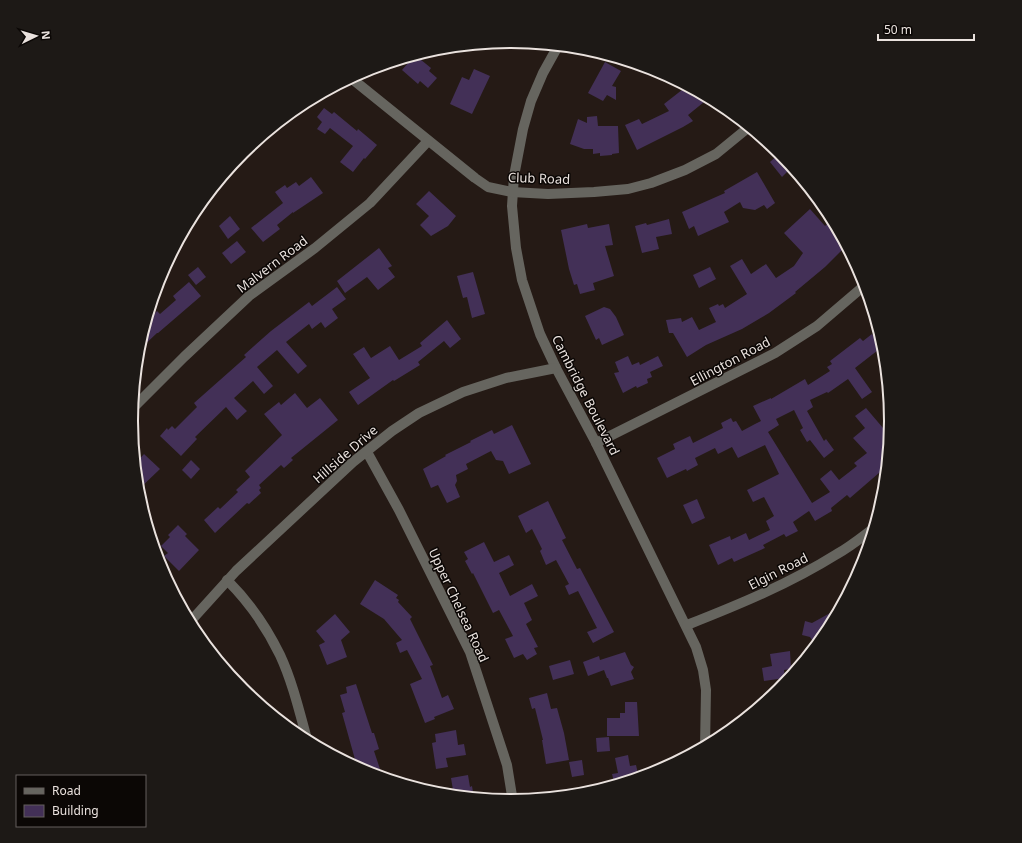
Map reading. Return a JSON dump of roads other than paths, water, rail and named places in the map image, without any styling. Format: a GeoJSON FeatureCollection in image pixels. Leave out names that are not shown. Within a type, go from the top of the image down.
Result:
{"type":"FeatureCollection","features":[{"type":"Feature","properties":{"kind":"street","name":"Cambridge Boulevard"},"geometry":{"type":"LineString","coordinates":[[555,51],[543,73],[531,101],[523,129],[512,192],[516,248],[522,280],[540,334],[556,368],[596,443],[696,647],[703,670],[706,690],[705,741]]}},
{"type":"Feature","properties":{"kind":"street","name":"Club Road"},"geometry":{"type":"LineString","coordinates":[[356,82],[397,114],[428,141],[488,187],[512,192],[548,194],[628,189],[650,183],[685,170],[716,154],[745,131]]}},
{"type":"Feature","properties":{"kind":"street","name":"Malvern Road"},"geometry":{"type":"LineString","coordinates":[[138,403],[249,296],[315,248],[370,203],[428,141]]}},
{"type":"Feature","properties":{"kind":"street","name":"Ellington Road"},"geometry":{"type":"LineString","coordinates":[[596,443],[775,353],[817,326],[860,289]]}},
{"type":"Feature","properties":{"kind":"street","name":"Hillside Drive"},"geometry":{"type":"LineString","coordinates":[[194,618],[227,580],[352,462],[367,452],[392,431],[419,413],[462,392],[506,378],[556,368]]}},
{"type":"Feature","properties":{"kind":"street","name":"Upper Chelsea Road"},"geometry":{"type":"LineString","coordinates":[[367,452],[399,510],[470,652],[507,765],[512,795]]}},
{"type":"Feature","properties":{"kind":"street","name":"Elgin Road"},"geometry":{"type":"LineString","coordinates":[[687,626],[778,587],[838,554],[868,532]]}},
{"type":"Feature","properties":{"kind":"street"},"geometry":{"type":"LineString","coordinates":[[227,580],[251,607],[270,636],[290,682],[305,733]]}}]}
